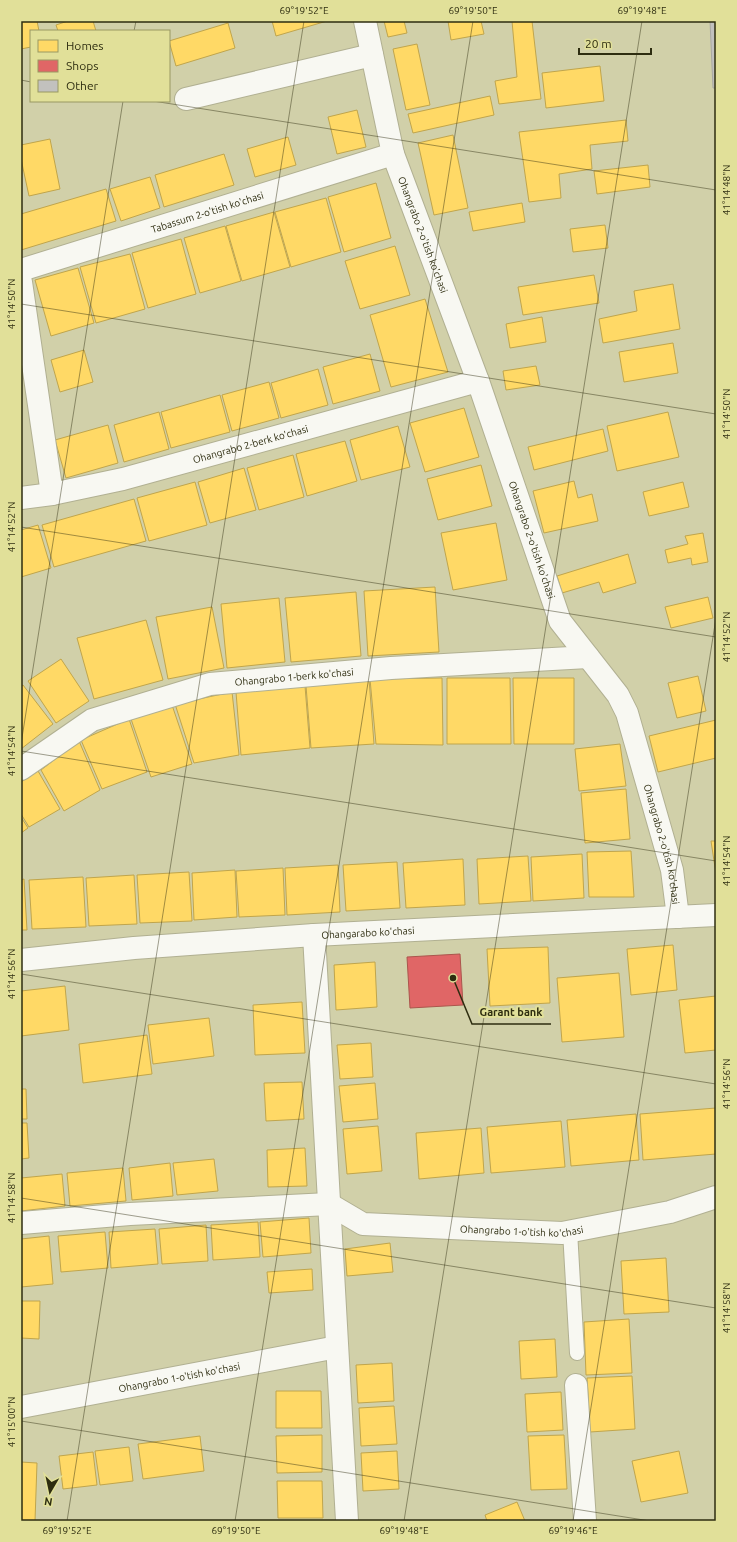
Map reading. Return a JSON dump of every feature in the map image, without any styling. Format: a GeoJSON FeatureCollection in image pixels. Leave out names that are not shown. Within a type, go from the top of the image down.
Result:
{"type":"FeatureCollection","features":[{"type":"Feature","properties":{"kind":"street","name":"Ohangrabo 2-o'tish ko'chasi"},"geometry":{"type":"LineString","coordinates":[[365,21],[393,154],[478,382],[560,621],[618,695],[627,713],[672,870],[678,917]]}},
{"type":"Feature","properties":{"kind":"street"},"geometry":{"type":"LineString","coordinates":[[186,99],[372,55]]}},
{"type":"Feature","properties":{"kind":"street","name":"Tabassum 2-o'tish ko'chasi"},"geometry":{"type":"LineString","coordinates":[[21,270],[393,154]]}},
{"type":"Feature","properties":{"kind":"street"},"geometry":{"type":"LineString","coordinates":[[21,282],[52,494]]}},
{"type":"Feature","properties":{"kind":"street","name":"Ohangrabo 2-berk ko'chasi"},"geometry":{"type":"LineString","coordinates":[[21,498],[52,494],[123,479],[478,382]]}},
{"type":"Feature","properties":{"kind":"street","name":"Ohangrabo 1-berk ko'chasi"},"geometry":{"type":"LineString","coordinates":[[21,769],[92,720],[210,684],[392,668],[588,657]]}},
{"type":"Feature","properties":{"kind":"street","name":"Ohangarabo ko'chasi"},"geometry":{"type":"LineString","coordinates":[[21,960],[134,948],[314,935],[716,915]]}},
{"type":"Feature","properties":{"kind":"street"},"geometry":{"type":"LineString","coordinates":[[314,935],[347,1521]]}},
{"type":"Feature","properties":{"kind":"street","name":"Ohangrabo 1-o'tish ko'chasi"},"geometry":{"type":"LineString","coordinates":[[329,1204],[363,1224],[562,1233],[670,1212],[716,1197]]}},
{"type":"Feature","properties":{"kind":"street"},"geometry":{"type":"LineString","coordinates":[[21,1223],[130,1214],[329,1204]]}},
{"type":"Feature","properties":{"kind":"street","name":"Ohangrabo 1-o'tish ko'chasi"},"geometry":{"type":"LineString","coordinates":[[21,1407],[337,1347]]}},
{"type":"Feature","properties":{"kind":"street"},"geometry":{"type":"LineString","coordinates":[[576,1384],[585,1521]]}},
{"type":"Feature","properties":{"kind":"lane"},"geometry":{"type":"LineString","coordinates":[[570,1231],[577,1353]]}},
{"type":"Feature","properties":{"kind":"building: Homes"},"geometry":{"type":"Polygon","coordinates":[[[21,21],[37,21],[39,30],[30,30],[30,47],[21,49],[21,21]]]}},
{"type":"Feature","properties":{"kind":"building: Homes"},"geometry":{"type":"Polygon","coordinates":[[[68,21],[93,21],[96,30],[58,30],[56,25],[68,21]]]}},
{"type":"Feature","properties":{"kind":"building: Homes"},"geometry":{"type":"Polygon","coordinates":[[[272,21],[327,21],[276,36],[272,21]]]}},
{"type":"Feature","properties":{"kind":"building: Homes"},"geometry":{"type":"Polygon","coordinates":[[[384,21],[404,21],[407,33],[388,37],[384,21]]]}},
{"type":"Feature","properties":{"kind":"building: Homes"},"geometry":{"type":"Polygon","coordinates":[[[448,21],[481,21],[484,34],[451,40],[448,21]]]}},
{"type":"Feature","properties":{"kind":"building: Homes"},"geometry":{"type":"Polygon","coordinates":[[[512,21],[532,21],[541,99],[499,104],[495,81],[517,77],[512,21]]]}},
{"type":"Feature","properties":{"kind":"building: Homes"},"geometry":{"type":"Polygon","coordinates":[[[228,23],[235,48],[176,66],[170,41],[228,23]]]}},
{"type":"Feature","properties":{"kind":"building: Homes"},"geometry":{"type":"Polygon","coordinates":[[[417,44],[430,105],[406,110],[393,49],[417,44]]]}},
{"type":"Feature","properties":{"kind":"building: Homes"},"geometry":{"type":"Polygon","coordinates":[[[600,66],[604,101],[546,108],[542,73],[600,66]]]}},
{"type":"Feature","properties":{"kind":"building: Homes"},"geometry":{"type":"Polygon","coordinates":[[[490,96],[494,115],[413,133],[408,114],[490,96]]]}},
{"type":"Feature","properties":{"kind":"building: Homes"},"geometry":{"type":"Polygon","coordinates":[[[357,110],[366,147],[337,154],[328,117],[357,110]]]}},
{"type":"Feature","properties":{"kind":"building: Homes"},"geometry":{"type":"Polygon","coordinates":[[[626,120],[628,141],[590,145],[592,169],[559,174],[561,198],[529,202],[519,132],[626,120]]]}},
{"type":"Feature","properties":{"kind":"building: Homes"},"geometry":{"type":"Polygon","coordinates":[[[453,135],[468,208],[434,215],[418,143],[453,135]]]}},
{"type":"Feature","properties":{"kind":"building: Homes"},"geometry":{"type":"Polygon","coordinates":[[[288,137],[296,165],[255,177],[247,149],[288,137]]]}},
{"type":"Feature","properties":{"kind":"building: Homes"},"geometry":{"type":"Polygon","coordinates":[[[50,139],[60,189],[29,196],[21,159],[21,145],[50,139]]]}},
{"type":"Feature","properties":{"kind":"building: Homes"},"geometry":{"type":"Polygon","coordinates":[[[224,154],[234,185],[164,207],[155,175],[224,154]]]}},
{"type":"Feature","properties":{"kind":"building: Homes"},"geometry":{"type":"Polygon","coordinates":[[[648,165],[650,187],[597,194],[594,171],[648,165]]]}},
{"type":"Feature","properties":{"kind":"building: Homes"},"geometry":{"type":"Polygon","coordinates":[[[150,177],[160,208],[121,221],[110,189],[150,177]]]}},
{"type":"Feature","properties":{"kind":"building: Homes"},"geometry":{"type":"Polygon","coordinates":[[[376,183],[391,238],[344,252],[328,197],[376,183]]]}},
{"type":"Feature","properties":{"kind":"building: Homes"},"geometry":{"type":"Polygon","coordinates":[[[106,189],[116,221],[21,250],[21,214],[106,189]]]}},
{"type":"Feature","properties":{"kind":"building: Homes"},"geometry":{"type":"Polygon","coordinates":[[[326,198],[341,252],[291,267],[275,212],[326,198]]]}},
{"type":"Feature","properties":{"kind":"building: Homes"},"geometry":{"type":"Polygon","coordinates":[[[522,203],[525,222],[473,231],[469,212],[522,203]]]}},
{"type":"Feature","properties":{"kind":"building: Homes"},"geometry":{"type":"Polygon","coordinates":[[[274,212],[290,267],[242,281],[226,226],[274,212]]]}},
{"type":"Feature","properties":{"kind":"building: Homes"},"geometry":{"type":"Polygon","coordinates":[[[605,225],[608,248],[573,252],[570,229],[605,225]]]}},
{"type":"Feature","properties":{"kind":"building: Homes"},"geometry":{"type":"Polygon","coordinates":[[[225,226],[241,281],[200,293],[184,238],[225,226]]]}},
{"type":"Feature","properties":{"kind":"building: Homes"},"geometry":{"type":"Polygon","coordinates":[[[181,239],[196,294],[148,308],[132,253],[181,239]]]}},
{"type":"Feature","properties":{"kind":"building: Homes"},"geometry":{"type":"Polygon","coordinates":[[[395,246],[410,295],[360,309],[345,261],[395,246]]]}},
{"type":"Feature","properties":{"kind":"building: Homes"},"geometry":{"type":"Polygon","coordinates":[[[130,254],[145,309],[96,323],[80,267],[130,254]]]}},
{"type":"Feature","properties":{"kind":"building: Homes"},"geometry":{"type":"Polygon","coordinates":[[[78,268],[94,323],[51,336],[35,280],[78,268]]]}},
{"type":"Feature","properties":{"kind":"building: Homes"},"geometry":{"type":"Polygon","coordinates":[[[594,275],[599,303],[523,315],[518,287],[594,275]]]}},
{"type":"Feature","properties":{"kind":"building: Homes"},"geometry":{"type":"Polygon","coordinates":[[[673,284],[680,329],[603,343],[599,319],[637,311],[634,291],[673,284]]]}},
{"type":"Feature","properties":{"kind":"building: Homes"},"geometry":{"type":"Polygon","coordinates":[[[425,299],[448,372],[391,387],[370,315],[425,299]]]}},
{"type":"Feature","properties":{"kind":"building: Homes"},"geometry":{"type":"Polygon","coordinates":[[[542,317],[546,342],[510,348],[506,324],[542,317]]]}},
{"type":"Feature","properties":{"kind":"building: Homes"},"geometry":{"type":"Polygon","coordinates":[[[673,343],[678,373],[624,382],[619,352],[673,343]]]}},
{"type":"Feature","properties":{"kind":"building: Homes"},"geometry":{"type":"Polygon","coordinates":[[[84,350],[93,382],[60,392],[51,360],[84,350]]]}},
{"type":"Feature","properties":{"kind":"building: Homes"},"geometry":{"type":"Polygon","coordinates":[[[370,354],[380,391],[333,404],[323,367],[370,354]]]}},
{"type":"Feature","properties":{"kind":"building: Homes"},"geometry":{"type":"Polygon","coordinates":[[[536,366],[540,385],[506,390],[503,371],[536,366]]]}},
{"type":"Feature","properties":{"kind":"building: Homes"},"geometry":{"type":"Polygon","coordinates":[[[318,369],[328,405],[281,418],[271,383],[318,369]]]}},
{"type":"Feature","properties":{"kind":"building: Homes"},"geometry":{"type":"Polygon","coordinates":[[[269,382],[279,418],[232,431],[222,395],[269,382]]]}},
{"type":"Feature","properties":{"kind":"building: Homes"},"geometry":{"type":"Polygon","coordinates":[[[220,395],[230,432],[171,448],[161,412],[220,395]]]}},
{"type":"Feature","properties":{"kind":"building: Homes"},"geometry":{"type":"Polygon","coordinates":[[[464,408],[479,457],[425,472],[410,423],[464,408]]]}},
{"type":"Feature","properties":{"kind":"building: Homes"},"geometry":{"type":"Polygon","coordinates":[[[159,412],[169,449],[124,462],[114,425],[159,412]]]}},
{"type":"Feature","properties":{"kind":"building: Homes"},"geometry":{"type":"Polygon","coordinates":[[[668,412],[679,457],[617,471],[607,426],[668,412]]]}},
{"type":"Feature","properties":{"kind":"building: Homes"},"geometry":{"type":"Polygon","coordinates":[[[108,425],[118,463],[66,478],[55,440],[108,425]]]}},
{"type":"Feature","properties":{"kind":"building: Homes"},"geometry":{"type":"Polygon","coordinates":[[[398,426],[410,467],[361,480],[350,440],[398,426]]]}},
{"type":"Feature","properties":{"kind":"building: Homes"},"geometry":{"type":"Polygon","coordinates":[[[603,429],[608,451],[534,470],[528,447],[603,429]]]}},
{"type":"Feature","properties":{"kind":"building: Homes"},"geometry":{"type":"Polygon","coordinates":[[[345,441],[357,481],[307,496],[296,454],[345,441]]]}},
{"type":"Feature","properties":{"kind":"building: Homes"},"geometry":{"type":"Polygon","coordinates":[[[293,455],[304,497],[259,510],[247,468],[293,455]]]}},
{"type":"Feature","properties":{"kind":"building: Homes"},"geometry":{"type":"Polygon","coordinates":[[[481,465],[492,506],[438,520],[427,479],[481,465]]]}},
{"type":"Feature","properties":{"kind":"building: Homes"},"geometry":{"type":"Polygon","coordinates":[[[244,468],[256,510],[210,523],[198,482],[244,468]]]}},
{"type":"Feature","properties":{"kind":"building: Homes"},"geometry":{"type":"Polygon","coordinates":[[[574,481],[578,498],[592,494],[598,521],[544,533],[533,491],[574,481]]]}},
{"type":"Feature","properties":{"kind":"building: Homes"},"geometry":{"type":"Polygon","coordinates":[[[195,482],[207,525],[149,541],[137,498],[195,482]]]}},
{"type":"Feature","properties":{"kind":"building: Homes"},"geometry":{"type":"Polygon","coordinates":[[[683,482],[689,507],[649,516],[643,492],[683,482]]]}},
{"type":"Feature","properties":{"kind":"building: Homes"},"geometry":{"type":"Polygon","coordinates":[[[134,499],[146,541],[54,567],[42,525],[134,499]]]}},
{"type":"Feature","properties":{"kind":"building: Homes"},"geometry":{"type":"Polygon","coordinates":[[[496,523],[507,580],[453,590],[441,533],[496,523]]]}},
{"type":"Feature","properties":{"kind":"building: Homes"},"geometry":{"type":"Polygon","coordinates":[[[38,525],[51,568],[21,577],[21,530],[38,525]]]}},
{"type":"Feature","properties":{"kind":"building: Homes"},"geometry":{"type":"Polygon","coordinates":[[[703,533],[708,562],[692,565],[691,558],[668,563],[665,550],[688,544],[685,536],[703,533]]]}},
{"type":"Feature","properties":{"kind":"building: Homes"},"geometry":{"type":"Polygon","coordinates":[[[628,554],[636,583],[603,593],[599,582],[562,593],[557,576],[628,554]]]}},
{"type":"Feature","properties":{"kind":"building: Homes"},"geometry":{"type":"Polygon","coordinates":[[[435,587],[439,652],[368,656],[364,591],[435,587]]]}},
{"type":"Feature","properties":{"kind":"building: Homes"},"geometry":{"type":"Polygon","coordinates":[[[356,592],[361,656],[291,662],[285,598],[356,592]]]}},
{"type":"Feature","properties":{"kind":"building: Homes"},"geometry":{"type":"Polygon","coordinates":[[[708,597],[713,618],[671,628],[665,607],[708,597]]]}},
{"type":"Feature","properties":{"kind":"building: Homes"},"geometry":{"type":"Polygon","coordinates":[[[279,598],[285,662],[227,668],[221,604],[279,598]]]}},
{"type":"Feature","properties":{"kind":"building: Homes"},"geometry":{"type":"Polygon","coordinates":[[[212,607],[224,668],[168,679],[156,617],[212,607]]]}},
{"type":"Feature","properties":{"kind":"building: Homes"},"geometry":{"type":"Polygon","coordinates":[[[146,620],[163,680],[94,699],[77,638],[146,620]]]}},
{"type":"Feature","properties":{"kind":"building: Homes"},"geometry":{"type":"Polygon","coordinates":[[[61,659],[89,701],[56,723],[28,681],[61,659]]]}},
{"type":"Feature","properties":{"kind":"building: Homes"},"geometry":{"type":"Polygon","coordinates":[[[698,676],[706,711],[677,718],[668,683],[698,676]]]}},
{"type":"Feature","properties":{"kind":"building: Homes"},"geometry":{"type":"Polygon","coordinates":[[[442,678],[443,745],[376,744],[370,679],[442,678]]]}},
{"type":"Feature","properties":{"kind":"building: Homes"},"geometry":{"type":"Polygon","coordinates":[[[447,678],[510,678],[511,744],[447,744],[447,678]]]}},
{"type":"Feature","properties":{"kind":"building: Homes"},"geometry":{"type":"Polygon","coordinates":[[[513,678],[574,678],[574,744],[514,744],[513,678]]]}},
{"type":"Feature","properties":{"kind":"building: Homes"},"geometry":{"type":"Polygon","coordinates":[[[369,679],[374,744],[311,748],[306,686],[369,679]]]}},
{"type":"Feature","properties":{"kind":"building: Homes"},"geometry":{"type":"Polygon","coordinates":[[[23,685],[53,724],[21,749],[21,686],[23,685]]]}},
{"type":"Feature","properties":{"kind":"building: Homes"},"geometry":{"type":"Polygon","coordinates":[[[305,686],[310,748],[241,755],[236,692],[305,686]]]}},
{"type":"Feature","properties":{"kind":"building: Homes"},"geometry":{"type":"Polygon","coordinates":[[[232,692],[239,755],[194,763],[175,704],[232,692]]]}},
{"type":"Feature","properties":{"kind":"building: Homes"},"geometry":{"type":"Polygon","coordinates":[[[172,705],[192,764],[151,777],[131,719],[172,705]]]}},
{"type":"Feature","properties":{"kind":"building: Homes"},"geometry":{"type":"Polygon","coordinates":[[[129,719],[147,772],[102,789],[81,740],[129,719]]]}},
{"type":"Feature","properties":{"kind":"building: Homes"},"geometry":{"type":"Polygon","coordinates":[[[716,720],[716,758],[658,772],[649,736],[716,720]]]}},
{"type":"Feature","properties":{"kind":"building: Homes"},"geometry":{"type":"Polygon","coordinates":[[[79,741],[100,790],[64,811],[41,770],[79,741]]]}},
{"type":"Feature","properties":{"kind":"building: Homes"},"geometry":{"type":"Polygon","coordinates":[[[620,744],[626,786],[579,791],[575,749],[620,744]]]}},
{"type":"Feature","properties":{"kind":"building: Homes"},"geometry":{"type":"Polygon","coordinates":[[[38,771],[60,809],[29,827],[21,814],[21,782],[38,771]]]}},
{"type":"Feature","properties":{"kind":"building: Homes"},"geometry":{"type":"Polygon","coordinates":[[[626,789],[630,839],[585,843],[581,793],[626,789]]]}},
{"type":"Feature","properties":{"kind":"building: Homes"},"geometry":{"type":"Polygon","coordinates":[[[21,817],[28,828],[21,833],[21,817]]]}},
{"type":"Feature","properties":{"kind":"building: Homes"},"geometry":{"type":"Polygon","coordinates":[[[711,841],[716,841],[716,874],[711,841]]]}},
{"type":"Feature","properties":{"kind":"building: Homes"},"geometry":{"type":"Polygon","coordinates":[[[631,851],[634,897],[589,897],[587,852],[631,851]]]}},
{"type":"Feature","properties":{"kind":"building: Homes"},"geometry":{"type":"Polygon","coordinates":[[[582,854],[584,898],[533,901],[531,857],[582,854]]]}},
{"type":"Feature","properties":{"kind":"building: Homes"},"geometry":{"type":"Polygon","coordinates":[[[528,856],[531,901],[479,904],[477,859],[528,856]]]}},
{"type":"Feature","properties":{"kind":"building: Homes"},"geometry":{"type":"Polygon","coordinates":[[[463,859],[465,905],[406,908],[403,863],[463,859]]]}},
{"type":"Feature","properties":{"kind":"building: Homes"},"geometry":{"type":"Polygon","coordinates":[[[397,862],[400,908],[346,911],[343,865],[397,862]]]}},
{"type":"Feature","properties":{"kind":"building: Homes"},"geometry":{"type":"Polygon","coordinates":[[[338,865],[340,912],[287,915],[285,868],[338,865]]]}},
{"type":"Feature","properties":{"kind":"building: Homes"},"geometry":{"type":"Polygon","coordinates":[[[283,868],[285,915],[239,917],[236,871],[283,868]]]}},
{"type":"Feature","properties":{"kind":"building: Homes"},"geometry":{"type":"Polygon","coordinates":[[[235,870],[237,917],[194,920],[192,873],[235,870]]]}},
{"type":"Feature","properties":{"kind":"building: Homes"},"geometry":{"type":"Polygon","coordinates":[[[189,872],[192,921],[140,923],[137,875],[189,872]]]}},
{"type":"Feature","properties":{"kind":"building: Homes"},"geometry":{"type":"Polygon","coordinates":[[[134,875],[137,924],[89,926],[86,878],[134,875]]]}},
{"type":"Feature","properties":{"kind":"building: Homes"},"geometry":{"type":"Polygon","coordinates":[[[83,877],[86,927],[32,929],[29,880],[83,877]]]}},
{"type":"Feature","properties":{"kind":"building: Homes"},"geometry":{"type":"Polygon","coordinates":[[[24,879],[27,930],[21,930],[21,880],[24,879]]]}},
{"type":"Feature","properties":{"kind":"building: Homes"},"geometry":{"type":"Polygon","coordinates":[[[673,945],[677,990],[631,995],[627,949],[673,945]]]}},
{"type":"Feature","properties":{"kind":"building: Homes"},"geometry":{"type":"Polygon","coordinates":[[[548,947],[550,1003],[490,1006],[487,949],[548,947]]]}},
{"type":"Feature","properties":{"kind":"building: Homes"},"geometry":{"type":"Polygon","coordinates":[[[375,962],[377,1007],[336,1010],[334,965],[375,962]]]}},
{"type":"Feature","properties":{"kind":"building: Homes"},"geometry":{"type":"Polygon","coordinates":[[[619,973],[624,1037],[562,1042],[557,978],[619,973]]]}},
{"type":"Feature","properties":{"kind":"building: Homes"},"geometry":{"type":"Polygon","coordinates":[[[65,986],[69,1030],[21,1036],[21,991],[65,986]]]}},
{"type":"Feature","properties":{"kind":"building: Homes"},"geometry":{"type":"Polygon","coordinates":[[[716,996],[716,1050],[685,1053],[679,1000],[716,996]]]}},
{"type":"Feature","properties":{"kind":"building: Homes"},"geometry":{"type":"Polygon","coordinates":[[[302,1002],[305,1053],[255,1055],[253,1005],[302,1002]]]}},
{"type":"Feature","properties":{"kind":"building: Homes"},"geometry":{"type":"Polygon","coordinates":[[[209,1018],[214,1056],[153,1064],[148,1025],[209,1018]]]}},
{"type":"Feature","properties":{"kind":"building: Homes"},"geometry":{"type":"Polygon","coordinates":[[[147,1035],[152,1074],[83,1083],[79,1044],[147,1035]]]}},
{"type":"Feature","properties":{"kind":"building: Homes"},"geometry":{"type":"Polygon","coordinates":[[[371,1043],[373,1077],[340,1079],[337,1045],[371,1043]]]}},
{"type":"Feature","properties":{"kind":"building: Homes"},"geometry":{"type":"Polygon","coordinates":[[[302,1082],[304,1119],[266,1121],[264,1083],[302,1082]]]}},
{"type":"Feature","properties":{"kind":"building: Homes"},"geometry":{"type":"Polygon","coordinates":[[[375,1083],[378,1119],[343,1122],[339,1086],[375,1083]]]}},
{"type":"Feature","properties":{"kind":"building: Homes"},"geometry":{"type":"Polygon","coordinates":[[[21,1089],[26,1089],[27,1119],[21,1119],[21,1089]]]}},
{"type":"Feature","properties":{"kind":"building: Homes"},"geometry":{"type":"Polygon","coordinates":[[[716,1108],[716,1154],[643,1160],[640,1114],[716,1108]]]}},
{"type":"Feature","properties":{"kind":"building: Homes"},"geometry":{"type":"Polygon","coordinates":[[[636,1114],[639,1160],[571,1166],[567,1120],[636,1114]]]}},
{"type":"Feature","properties":{"kind":"building: Homes"},"geometry":{"type":"Polygon","coordinates":[[[561,1121],[565,1167],[491,1173],[487,1127],[561,1121]]]}},
{"type":"Feature","properties":{"kind":"building: Homes"},"geometry":{"type":"Polygon","coordinates":[[[21,1123],[27,1123],[29,1158],[21,1159],[21,1123]]]}},
{"type":"Feature","properties":{"kind":"building: Homes"},"geometry":{"type":"Polygon","coordinates":[[[378,1126],[382,1171],[347,1174],[343,1129],[378,1126]]]}},
{"type":"Feature","properties":{"kind":"building: Homes"},"geometry":{"type":"Polygon","coordinates":[[[481,1128],[484,1173],[419,1179],[416,1133],[481,1128]]]}},
{"type":"Feature","properties":{"kind":"building: Homes"},"geometry":{"type":"Polygon","coordinates":[[[305,1148],[307,1186],[268,1187],[267,1150],[305,1148]]]}},
{"type":"Feature","properties":{"kind":"building: Homes"},"geometry":{"type":"Polygon","coordinates":[[[214,1159],[218,1191],[177,1195],[173,1163],[214,1159]]]}},
{"type":"Feature","properties":{"kind":"building: Homes"},"geometry":{"type":"Polygon","coordinates":[[[170,1163],[173,1196],[132,1200],[129,1168],[170,1163]]]}},
{"type":"Feature","properties":{"kind":"building: Homes"},"geometry":{"type":"Polygon","coordinates":[[[123,1168],[126,1201],[70,1206],[67,1173],[123,1168]]]}},
{"type":"Feature","properties":{"kind":"building: Homes"},"geometry":{"type":"Polygon","coordinates":[[[62,1174],[65,1206],[21,1211],[21,1178],[62,1174]]]}},
{"type":"Feature","properties":{"kind":"building: Homes"},"geometry":{"type":"Polygon","coordinates":[[[309,1218],[311,1253],[263,1257],[260,1222],[309,1218]]]}},
{"type":"Feature","properties":{"kind":"building: Homes"},"geometry":{"type":"Polygon","coordinates":[[[258,1222],[260,1257],[213,1260],[211,1225],[258,1222]]]}},
{"type":"Feature","properties":{"kind":"building: Homes"},"geometry":{"type":"Polygon","coordinates":[[[206,1225],[208,1261],[162,1264],[159,1229],[206,1225]]]}},
{"type":"Feature","properties":{"kind":"building: Homes"},"geometry":{"type":"Polygon","coordinates":[[[155,1229],[158,1264],[111,1268],[109,1232],[155,1229]]]}},
{"type":"Feature","properties":{"kind":"building: Homes"},"geometry":{"type":"Polygon","coordinates":[[[105,1232],[108,1268],[61,1272],[58,1236],[105,1232]]]}},
{"type":"Feature","properties":{"kind":"building: Homes"},"geometry":{"type":"Polygon","coordinates":[[[49,1236],[53,1284],[21,1287],[21,1239],[49,1236]]]}},
{"type":"Feature","properties":{"kind":"building: Homes"},"geometry":{"type":"Polygon","coordinates":[[[390,1243],[393,1272],[347,1276],[345,1249],[390,1243]]]}},
{"type":"Feature","properties":{"kind":"building: Homes"},"geometry":{"type":"Polygon","coordinates":[[[666,1258],[669,1312],[624,1314],[621,1261],[666,1258]]]}},
{"type":"Feature","properties":{"kind":"building: Homes"},"geometry":{"type":"Polygon","coordinates":[[[312,1269],[313,1290],[269,1293],[267,1272],[312,1269]]]}},
{"type":"Feature","properties":{"kind":"building: Homes"},"geometry":{"type":"Polygon","coordinates":[[[21,1301],[40,1301],[39,1339],[21,1338],[21,1301]]]}},
{"type":"Feature","properties":{"kind":"building: Homes"},"geometry":{"type":"Polygon","coordinates":[[[629,1319],[632,1373],[586,1375],[584,1322],[629,1319]]]}},
{"type":"Feature","properties":{"kind":"building: Homes"},"geometry":{"type":"Polygon","coordinates":[[[555,1339],[557,1377],[521,1379],[519,1341],[555,1339]]]}},
{"type":"Feature","properties":{"kind":"building: Homes"},"geometry":{"type":"Polygon","coordinates":[[[392,1363],[394,1401],[358,1403],[356,1365],[392,1363]]]}},
{"type":"Feature","properties":{"kind":"building: Homes"},"geometry":{"type":"Polygon","coordinates":[[[632,1376],[635,1429],[590,1432],[587,1378],[632,1376]]]}},
{"type":"Feature","properties":{"kind":"building: Homes"},"geometry":{"type":"Polygon","coordinates":[[[276,1391],[321,1391],[322,1428],[276,1428],[276,1391]]]}},
{"type":"Feature","properties":{"kind":"building: Homes"},"geometry":{"type":"Polygon","coordinates":[[[561,1392],[563,1430],[527,1432],[525,1394],[561,1392]]]}},
{"type":"Feature","properties":{"kind":"building: Homes"},"geometry":{"type":"Polygon","coordinates":[[[394,1406],[397,1444],[361,1446],[359,1408],[394,1406]]]}},
{"type":"Feature","properties":{"kind":"building: Homes"},"geometry":{"type":"Polygon","coordinates":[[[322,1435],[322,1472],[277,1473],[276,1436],[322,1435]]]}},
{"type":"Feature","properties":{"kind":"building: Homes"},"geometry":{"type":"Polygon","coordinates":[[[564,1435],[567,1489],[531,1490],[528,1436],[564,1435]]]}},
{"type":"Feature","properties":{"kind":"building: Homes"},"geometry":{"type":"Polygon","coordinates":[[[200,1436],[204,1471],[143,1479],[138,1444],[200,1436]]]}},
{"type":"Feature","properties":{"kind":"building: Homes"},"geometry":{"type":"Polygon","coordinates":[[[129,1447],[133,1481],[100,1485],[95,1451],[129,1447]]]}},
{"type":"Feature","properties":{"kind":"building: Homes"},"geometry":{"type":"Polygon","coordinates":[[[397,1451],[399,1489],[363,1491],[361,1453],[397,1451]]]}},
{"type":"Feature","properties":{"kind":"building: Homes"},"geometry":{"type":"Polygon","coordinates":[[[679,1451],[688,1493],[641,1502],[632,1461],[679,1451]]]}},
{"type":"Feature","properties":{"kind":"building: Homes"},"geometry":{"type":"Polygon","coordinates":[[[93,1452],[97,1485],[63,1489],[59,1456],[93,1452]]]}},
{"type":"Feature","properties":{"kind":"building: Homes"},"geometry":{"type":"Polygon","coordinates":[[[21,1462],[37,1463],[35,1521],[21,1521],[21,1462]]]}},
{"type":"Feature","properties":{"kind":"building: Homes"},"geometry":{"type":"Polygon","coordinates":[[[277,1481],[322,1481],[323,1518],[278,1518],[277,1481]]]}},
{"type":"Feature","properties":{"kind":"building: Homes"},"geometry":{"type":"Polygon","coordinates":[[[517,1502],[525,1521],[487,1521],[485,1515],[517,1502]]]}},
{"type":"Feature","properties":{"kind":"building: Shops"},"geometry":{"type":"Polygon","coordinates":[[[460,954],[463,1005],[410,1008],[407,957],[460,954]]]}},
{"type":"Feature","properties":{"kind":"building: Other"},"geometry":{"type":"Polygon","coordinates":[[[710,21],[716,21],[716,88],[713,88],[710,21]]]}},
{"type":"Feature","properties":{"kind":"place","name":"Garant bank"},"geometry":{"type":"Point","coordinates":[453,978]}}]}
